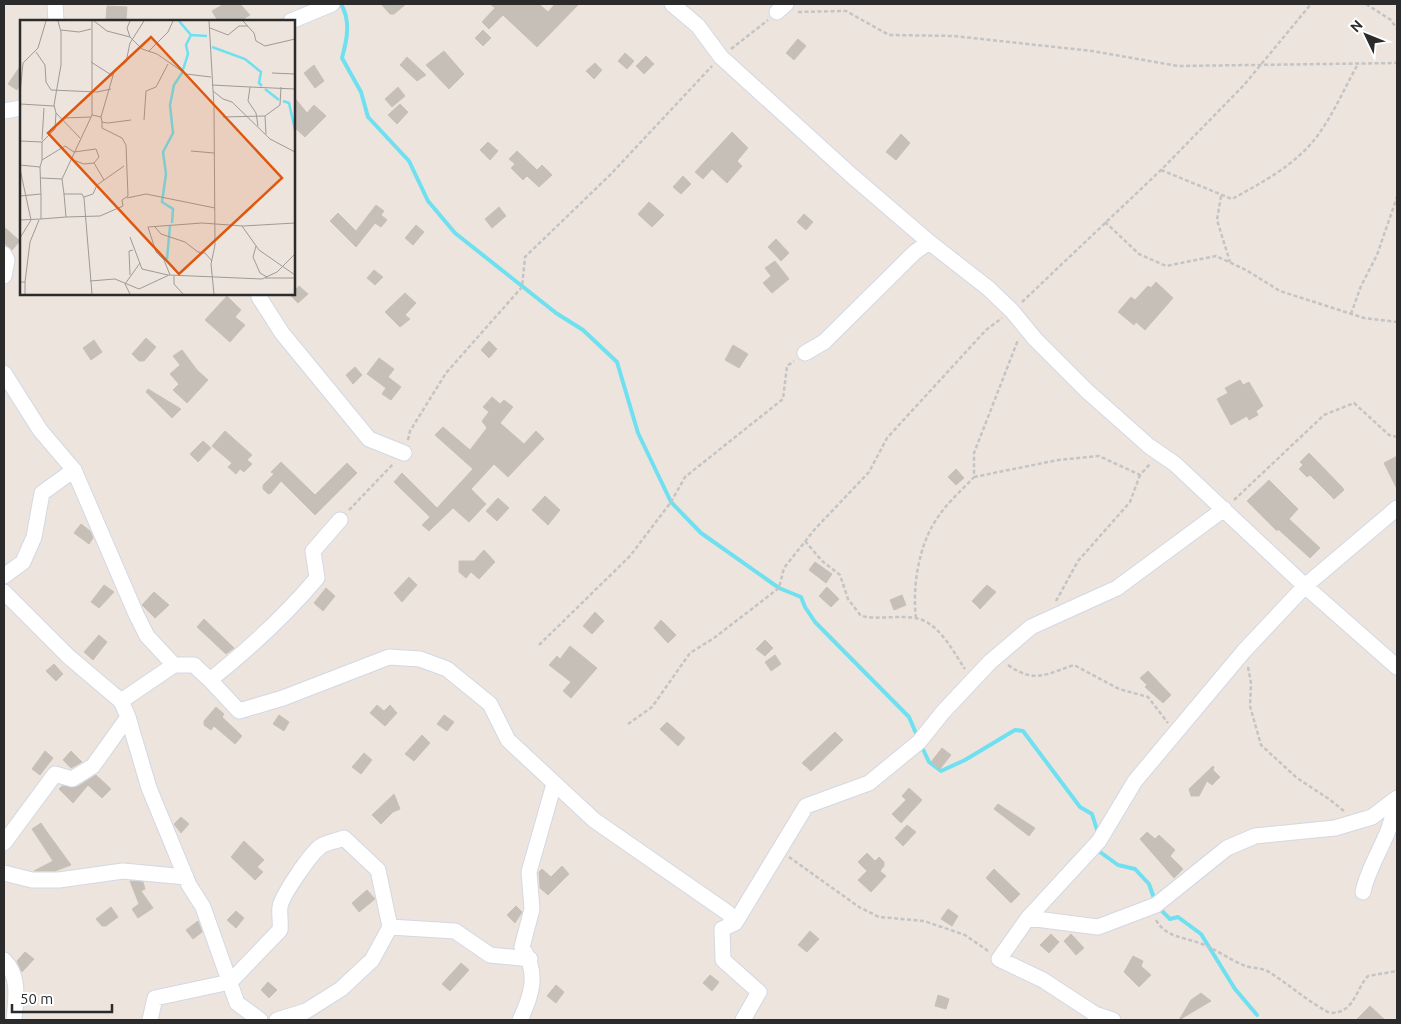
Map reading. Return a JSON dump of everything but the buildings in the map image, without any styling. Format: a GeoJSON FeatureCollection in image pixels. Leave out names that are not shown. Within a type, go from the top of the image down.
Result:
{"type":"FeatureCollection","features":[{"type":"Feature","properties":{"kind":"street"},"geometry":{"type":"LineString","coordinates":[[55,4],[56,20]]}},
{"type":"Feature","properties":{"kind":"street"},"geometry":{"type":"LineString","coordinates":[[293,20],[332,4]]}},
{"type":"Feature","properties":{"kind":"street"},"geometry":{"type":"LineString","coordinates":[[672,4],[698,26],[721,57],[929,242],[988,288],[1087,391],[1160,454],[1175,464],[1305,586],[1397,667]]}},
{"type":"Feature","properties":{"kind":"street"},"geometry":{"type":"LineString","coordinates":[[4,111],[20,108]]}},
{"type":"Feature","properties":{"kind":"street"},"geometry":{"type":"LineString","coordinates":[[805,353],[824,342],[915,252],[929,242]]}},
{"type":"Feature","properties":{"kind":"street"},"geometry":{"type":"LineString","coordinates":[[4,254],[7,260],[4,276]]}},
{"type":"Feature","properties":{"kind":"street"},"geometry":{"type":"LineString","coordinates":[[260,295],[259,297],[282,333],[368,439],[404,453]]}},
{"type":"Feature","properties":{"kind":"street"},"geometry":{"type":"LineString","coordinates":[[4,373],[10,395],[74,470],[147,636],[174,665]]}},
{"type":"Feature","properties":{"kind":"street"},"geometry":{"type":"LineString","coordinates":[[4,576],[23,562],[34,537],[42,493],[74,470]]}},
{"type":"Feature","properties":{"kind":"street"},"geometry":{"type":"LineString","coordinates":[[1113,1020],[1094,1014],[1043,980],[999,959],[1028,918],[1099,841],[1135,781],[1244,651],[1305,586],[1397,508]]}},
{"type":"Feature","properties":{"kind":"street"},"geometry":{"type":"LineString","coordinates":[[742,1020],[759,992],[723,960],[722,929],[735,923],[806,806],[869,783],[920,742],[972,681],[1031,627],[1117,588],[1224,509]]}},
{"type":"Feature","properties":{"kind":"street"},"geometry":{"type":"LineString","coordinates":[[210,680],[243,654],[294,605],[317,578],[313,551],[340,520]]}},
{"type":"Feature","properties":{"kind":"street"},"geometry":{"type":"LineString","coordinates":[[4,592],[69,657],[121,701],[128,717],[149,788],[186,877],[203,907],[237,1002],[260,1020]]}},
{"type":"Feature","properties":{"kind":"street"},"geometry":{"type":"LineString","coordinates":[[121,701],[174,665],[194,666],[239,711],[283,698],[389,657],[420,659],[447,669],[490,704],[508,740],[594,820],[728,913],[735,923]]}},
{"type":"Feature","properties":{"kind":"street"},"geometry":{"type":"LineString","coordinates":[[4,842],[55,774],[72,780],[93,766],[128,717]]}},
{"type":"Feature","properties":{"kind":"street"},"geometry":{"type":"LineString","coordinates":[[520,1020],[532,994],[530,959],[522,947],[532,909],[529,872],[554,784]]}},
{"type":"Feature","properties":{"kind":"street"},"geometry":{"type":"LineString","coordinates":[[1028,918],[1098,926],[1156,905],[1227,848],[1255,836],[1335,828],[1355,820],[1372,817],[1396,800]]}},
{"type":"Feature","properties":{"kind":"street"},"geometry":{"type":"LineString","coordinates":[[1363,892],[1381,842],[1392,822],[1396,800]]}},
{"type":"Feature","properties":{"kind":"street"},"geometry":{"type":"LineString","coordinates":[[150,1020],[155,998],[230,982],[280,930],[282,918],[279,908],[287,890],[321,846],[344,838],[378,870],[390,927],[372,960],[341,989],[306,1011],[277,1020]]}},
{"type":"Feature","properties":{"kind":"street"},"geometry":{"type":"LineString","coordinates":[[4,873],[41,880],[59,880],[123,871],[186,877]]}},
{"type":"Feature","properties":{"kind":"street"},"geometry":{"type":"LineString","coordinates":[[390,927],[455,931],[490,955],[530,959]]}},
{"type":"Feature","properties":{"kind":"street"},"geometry":{"type":"LineString","coordinates":[[4,960],[13,969],[16,999],[14,1020]]}},
{"type":"Feature","properties":{"kind":"path"},"geometry":{"type":"LineString","coordinates":[[628,724],[652,707],[690,652],[714,638],[779,588],[784,568],[805,542],[869,472],[887,438],[986,330],[1012,311],[1161,170],[1244,85],[1311,4]]}},
{"type":"Feature","properties":{"kind":"path"},"geometry":{"type":"LineString","coordinates":[[1366,4],[1391,20],[1397,29]]}},
{"type":"Feature","properties":{"kind":"path"},"geometry":{"type":"LineString","coordinates":[[340,520],[404,453],[410,431],[446,373],[522,287],[524,257],[659,125],[721,57],[782,8],[846,11],[889,35],[954,36],[1092,51],[1178,66],[1397,63]]}},
{"type":"Feature","properties":{"kind":"path"},"geometry":{"type":"LineString","coordinates":[[1161,170],[1232,199],[1268,179],[1298,155],[1318,135],[1358,64]]}},
{"type":"Feature","properties":{"kind":"path"},"geometry":{"type":"LineString","coordinates":[[1221,196],[1217,220],[1230,262]]}},
{"type":"Feature","properties":{"kind":"path"},"geometry":{"type":"LineString","coordinates":[[1351,314],[1377,255],[1397,196]]}},
{"type":"Feature","properties":{"kind":"path"},"geometry":{"type":"LineString","coordinates":[[1105,222],[1138,254],[1166,266],[1216,256],[1280,291],[1351,314],[1397,322]]}},
{"type":"Feature","properties":{"kind":"path"},"geometry":{"type":"LineString","coordinates":[[974,477],[974,452],[1024,325]]}},
{"type":"Feature","properties":{"kind":"path"},"geometry":{"type":"LineString","coordinates":[[539,646],[630,556],[671,502],[685,477],[783,399],[787,366],[805,353]]}},
{"type":"Feature","properties":{"kind":"path"},"geometry":{"type":"LineString","coordinates":[[1224,509],[1324,415],[1354,403],[1389,435],[1397,438]]}},
{"type":"Feature","properties":{"kind":"path"},"geometry":{"type":"LineString","coordinates":[[1050,618],[1057,596],[1078,561],[1130,502],[1140,475],[1160,454]]}},
{"type":"Feature","properties":{"kind":"path"},"geometry":{"type":"LineString","coordinates":[[916,618],[913,598],[924,547],[937,518],[974,477],[1058,460],[1099,456],[1140,475]]}},
{"type":"Feature","properties":{"kind":"path"},"geometry":{"type":"LineString","coordinates":[[805,542],[822,561],[840,575],[848,599],[861,616],[875,619],[916,618],[940,632],[972,681]]}},
{"type":"Feature","properties":{"kind":"path"},"geometry":{"type":"LineString","coordinates":[[1244,651],[1251,683],[1250,706],[1261,745],[1297,778],[1329,799],[1355,820]]}},
{"type":"Feature","properties":{"kind":"path"},"geometry":{"type":"LineString","coordinates":[[997,657],[1017,671],[1035,678],[1074,665],[1119,688],[1148,697],[1175,732]]}},
{"type":"Feature","properties":{"kind":"path"},"geometry":{"type":"LineString","coordinates":[[780,848],[792,860],[859,907],[878,917],[924,921],[965,935],[987,950],[1001,956]]}},
{"type":"Feature","properties":{"kind":"path"},"geometry":{"type":"LineString","coordinates":[[1149,908],[1161,930],[1208,946],[1226,958],[1247,967],[1267,970],[1311,1003],[1330,1013],[1337,1013],[1352,1004],[1368,976],[1397,971]]}},
{"type":"Feature","properties":{"kind":"waterway"},"geometry":{"type":"LineString","coordinates":[[341,4],[347,24],[347,37],[342,58],[361,92],[368,117],[409,161],[428,201],[455,233],[556,313],[583,330],[617,362],[638,433],[671,502],[701,533],[779,588],[801,597],[815,622],[909,717],[918,738]]}},
{"type":"Feature","properties":{"kind":"waterway"},"geometry":{"type":"LineString","coordinates":[[921,745],[929,762],[941,771],[965,760],[1015,730],[1023,731],[1080,807],[1092,814],[1098,833]]}},
{"type":"Feature","properties":{"kind":"waterway"},"geometry":{"type":"LineString","coordinates":[[1100,847],[1100,852],[1118,865],[1135,869],[1149,884],[1155,901]]}},
{"type":"Feature","properties":{"kind":"waterway"},"geometry":{"type":"LineString","coordinates":[[1158,907],[1170,919],[1178,917],[1201,934],[1235,989],[1257,1015]]}}]}
